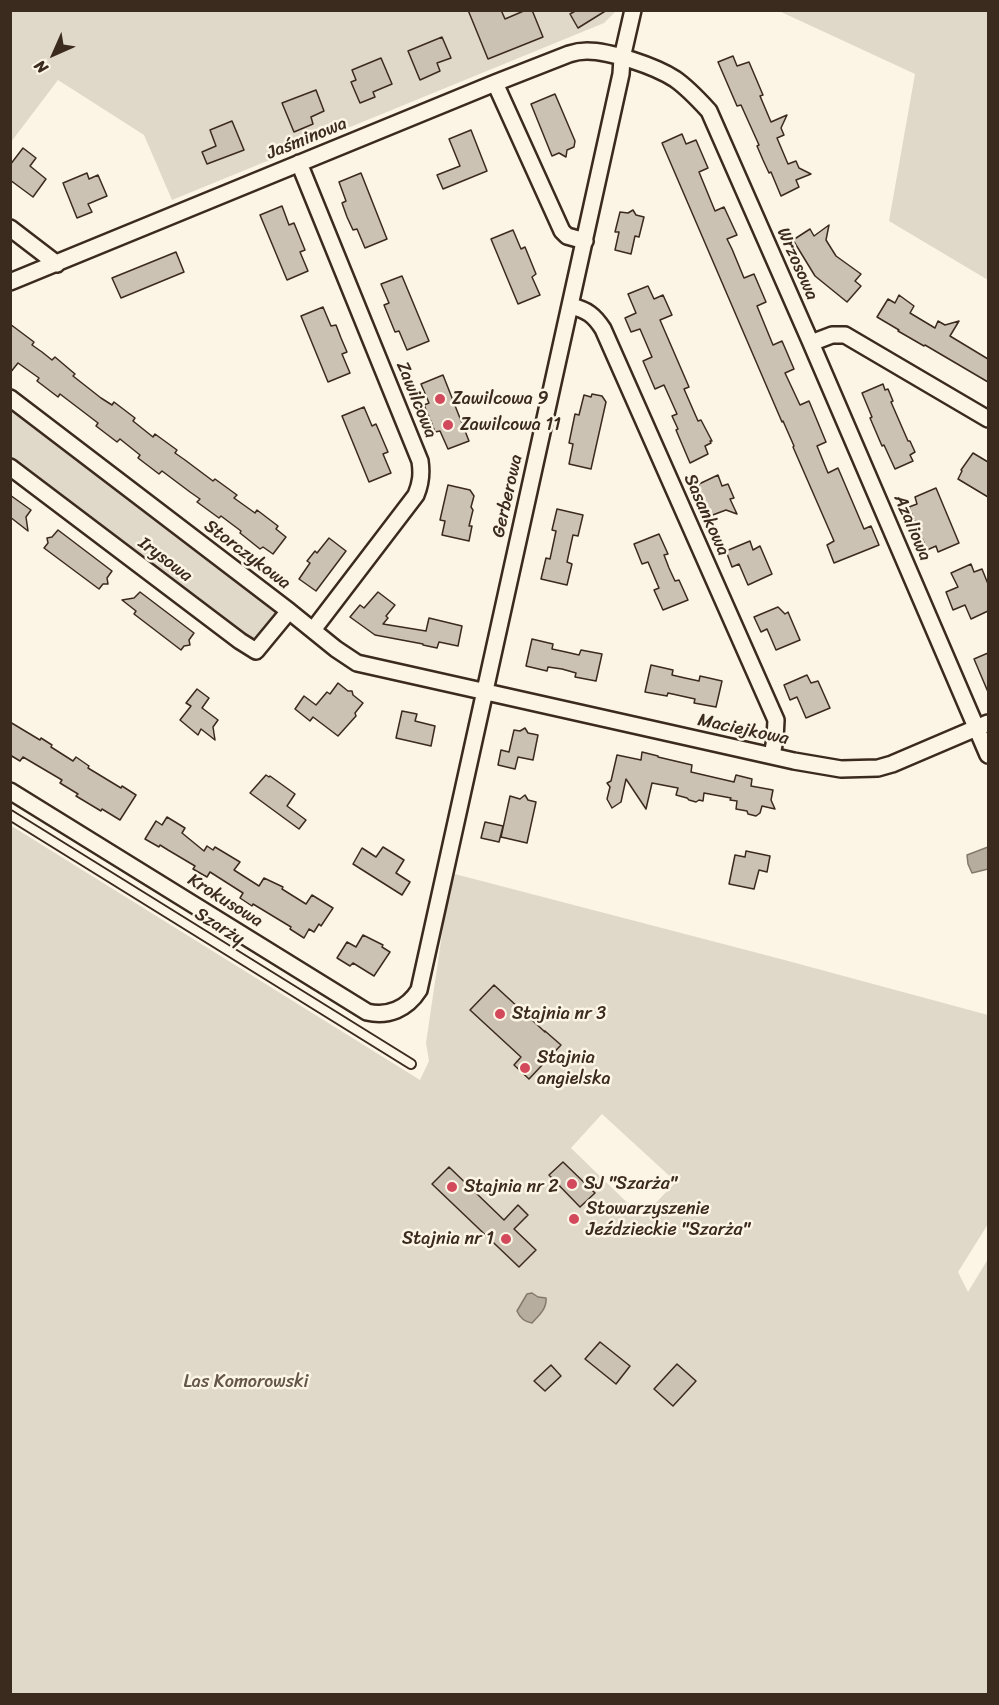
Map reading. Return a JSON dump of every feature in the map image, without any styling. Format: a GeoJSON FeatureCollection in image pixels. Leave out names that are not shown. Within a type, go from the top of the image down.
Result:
{"type":"FeatureCollection","features":[{"type":"Feature","properties":{"kind":"street","name":"Gerberowa"},"geometry":{"type":"LineString","coordinates":[[419,990],[571,306],[633,10]]}},
{"type":"Feature","properties":{"kind":"street","name":"Jaśminowa"},"geometry":{"type":"LineString","coordinates":[[10,282],[495,83],[580,51],[606,53],[622,58]]}},
{"type":"Feature","properties":{"kind":"street","name":"Wrzosowa"},"geometry":{"type":"LineString","coordinates":[[622,58],[651,67],[673,78],[687,88],[709,111],[811,343]]}},
{"type":"Feature","properties":{"kind":"street"},"geometry":{"type":"LineString","coordinates":[[495,83],[562,231],[567,236],[585,241]]}},
{"type":"Feature","properties":{"kind":"street","name":"Zawilcowa"},"geometry":{"type":"LineString","coordinates":[[298,164],[420,461],[421,470],[416,495],[313,630]]}},
{"type":"Feature","properties":{"kind":"street"},"geometry":{"type":"LineString","coordinates":[[10,228],[57,264]]}},
{"type":"Feature","properties":{"kind":"street","name":"Sasankowa"},"geometry":{"type":"LineString","coordinates":[[571,306],[590,313],[603,329],[776,720],[772,756]]}},
{"type":"Feature","properties":{"kind":"street"},"geometry":{"type":"LineString","coordinates":[[811,343],[832,335],[845,335],[988,419]]}},
{"type":"Feature","properties":{"kind":"street","name":"Azaliowa"},"geometry":{"type":"LineString","coordinates":[[811,343],[983,726],[988,755]]}},
{"type":"Feature","properties":{"kind":"street","name":"Storczykowa"},"geometry":{"type":"LineString","coordinates":[[10,399],[357,663],[484,692]]}},
{"type":"Feature","properties":{"kind":"street","name":"Irysowa"},"geometry":{"type":"LineString","coordinates":[[10,467],[256,651],[289,611]]}},
{"type":"Feature","properties":{"kind":"street","name":"Maciejkowa"},"geometry":{"type":"LineString","coordinates":[[484,692],[841,770],[879,768],[983,726]]}},
{"type":"Feature","properties":{"kind":"street","name":"Krokusowa"},"geometry":{"type":"LineString","coordinates":[[10,791],[367,1012],[380,1014],[400,1009],[411,1001],[419,990]]}},
{"type":"Feature","properties":{"kind":"lane","name":"Szarży"},"geometry":{"type":"LineString","coordinates":[[10,815],[411,1064]]}},
{"type":"Feature","properties":{"kind":"green space"},"geometry":{"type":"Polygon","coordinates":[[[11,11],[616,11],[604,23],[172,200],[144,135],[58,80],[11,142],[11,11]]]}},
{"type":"Feature","properties":{"kind":"green space"},"geometry":{"type":"Polygon","coordinates":[[[779,11],[988,11],[988,280],[889,221],[915,74],[779,11]]]}},
{"type":"Feature","properties":{"kind":"green space"},"geometry":{"type":"Polygon","coordinates":[[[10,409],[268,601],[275,608],[277,619],[259,642],[249,641],[11,458],[10,409]]]}},
{"type":"Feature","properties":{"kind":"green space","name":"Las Komorowski"},"geometry":{"type":"Polygon","coordinates":[[[10,825],[420,1080],[429,1061],[426,1043],[451,873],[988,1015],[988,1224],[958,1272],[968,1292],[988,1259],[988,1694],[11,1694],[10,825]],[[602,1114],[571,1148],[642,1217],[676,1182],[602,1114]]]}},
{"type":"Feature","properties":{"kind":"shaded area"},"geometry":{"type":"Polygon","coordinates":[[[988,847],[988,869],[972,873],[967,855],[988,847]]]}},
{"type":"Feature","properties":{"kind":"shaded area"},"geometry":{"type":"Polygon","coordinates":[[[532,1293],[546,1298],[546,1302],[544,1309],[532,1323],[523,1319],[517,1311],[527,1294],[532,1293]]]}},
{"type":"Feature","properties":{"kind":"building"},"geometry":{"type":"Polygon","coordinates":[[[468,10],[501,10],[505,19],[526,10],[532,10],[543,37],[488,59],[468,10]]]}},
{"type":"Feature","properties":{"kind":"building"},"geometry":{"type":"Polygon","coordinates":[[[577,10],[607,10],[578,28],[570,14],[577,10]]]}},
{"type":"Feature","properties":{"kind":"building"},"geometry":{"type":"Polygon","coordinates":[[[442,37],[451,58],[437,63],[440,71],[420,80],[408,51],[442,37]]]}},
{"type":"Feature","properties":{"kind":"building"},"geometry":{"type":"Polygon","coordinates":[[[733,56],[737,66],[749,62],[771,122],[787,115],[781,128],[784,135],[777,138],[788,164],[796,161],[799,168],[811,174],[796,180],[799,187],[781,196],[763,160],[757,146],[759,145],[741,105],[737,106],[718,62],[733,56]]]}},
{"type":"Feature","properties":{"kind":"building"},"geometry":{"type":"Polygon","coordinates":[[[381,58],[392,84],[373,92],[375,97],[360,103],[351,82],[356,80],[352,70],[381,58]]]}},
{"type":"Feature","properties":{"kind":"building"},"geometry":{"type":"Polygon","coordinates":[[[316,90],[324,111],[311,117],[313,124],[294,132],[282,103],[316,90]]]}},
{"type":"Feature","properties":{"kind":"building"},"geometry":{"type":"Polygon","coordinates":[[[555,94],[575,141],[574,147],[567,150],[566,157],[559,153],[552,156],[531,104],[555,94]]]}},
{"type":"Feature","properties":{"kind":"building"},"geometry":{"type":"Polygon","coordinates":[[[232,121],[244,150],[207,164],[202,152],[216,146],[210,130],[232,121]]]}},
{"type":"Feature","properties":{"kind":"building"},"geometry":{"type":"Polygon","coordinates":[[[471,130],[487,171],[443,189],[437,175],[460,166],[449,139],[471,130]]]}},
{"type":"Feature","properties":{"kind":"building"},"geometry":{"type":"Polygon","coordinates":[[[682,134],[686,144],[696,140],[708,168],[699,172],[715,211],[724,207],[737,235],[727,239],[744,278],[754,274],[766,302],[757,306],[773,345],[782,341],[794,369],[785,373],[800,405],[809,401],[826,442],[817,446],[828,473],[838,468],[864,529],[871,526],[879,545],[834,563],[827,545],[834,541],[662,143],[682,134]]]}},
{"type":"Feature","properties":{"kind":"building"},"geometry":{"type":"Polygon","coordinates":[[[23,148],[36,158],[30,166],[46,179],[33,197],[10,180],[10,165],[23,148]]]}},
{"type":"Feature","properties":{"kind":"building"},"geometry":{"type":"Polygon","coordinates":[[[87,173],[89,179],[98,175],[107,196],[88,204],[92,212],[77,218],[63,183],[87,173]]]}},
{"type":"Feature","properties":{"kind":"building"},"geometry":{"type":"Polygon","coordinates":[[[361,173],[387,239],[365,248],[357,229],[353,230],[347,217],[342,203],[346,201],[339,182],[361,173]]]}},
{"type":"Feature","properties":{"kind":"building"},"geometry":{"type":"Polygon","coordinates":[[[282,206],[289,225],[294,223],[305,250],[300,252],[308,271],[287,280],[260,215],[282,206]]]}},
{"type":"Feature","properties":{"kind":"building"},"geometry":{"type":"Polygon","coordinates":[[[633,210],[636,215],[644,217],[639,237],[635,236],[631,254],[615,250],[619,232],[615,232],[620,212],[628,213],[633,210]]]}},
{"type":"Feature","properties":{"kind":"building"},"geometry":{"type":"Polygon","coordinates":[[[829,225],[826,240],[836,256],[861,274],[855,281],[861,286],[847,302],[815,276],[793,240],[810,229],[814,236],[829,225]]]}},
{"type":"Feature","properties":{"kind":"building"},"geometry":{"type":"Polygon","coordinates":[[[513,230],[521,249],[525,247],[536,274],[532,277],[540,295],[518,304],[491,239],[513,230]]]}},
{"type":"Feature","properties":{"kind":"building"},"geometry":{"type":"Polygon","coordinates":[[[176,252],[184,272],[121,298],[112,278],[176,252]]]}},
{"type":"Feature","properties":{"kind":"building"},"geometry":{"type":"Polygon","coordinates":[[[402,276],[429,341],[407,350],[399,331],[395,332],[384,305],[389,303],[381,284],[402,276]]]}},
{"type":"Feature","properties":{"kind":"building"},"geometry":{"type":"Polygon","coordinates":[[[648,286],[654,299],[663,295],[672,315],[660,320],[689,387],[684,389],[698,421],[701,420],[712,441],[705,446],[708,454],[690,463],[672,416],[677,414],[664,385],[655,389],[643,361],[652,357],[640,329],[631,332],[625,318],[636,313],[628,294],[648,286]]]}},
{"type":"Feature","properties":{"kind":"building"},"geometry":{"type":"Polygon","coordinates":[[[899,295],[914,306],[910,313],[935,328],[938,321],[945,325],[959,321],[950,336],[988,359],[988,382],[877,317],[888,299],[895,303],[899,295]]]}},
{"type":"Feature","properties":{"kind":"building"},"geometry":{"type":"Polygon","coordinates":[[[323,307],[331,326],[336,325],[347,352],[342,354],[350,373],[328,382],[301,316],[323,307]]]}},
{"type":"Feature","properties":{"kind":"building"},"geometry":{"type":"Polygon","coordinates":[[[10,324],[34,342],[32,345],[52,360],[55,357],[75,374],[73,376],[101,398],[112,405],[114,402],[135,418],[133,421],[153,437],[155,434],[177,450],[175,453],[213,481],[215,479],[237,495],[234,498],[255,513],[257,510],[278,526],[276,529],[286,537],[273,554],[263,547],[260,549],[221,516],[219,518],[197,502],[200,499],[162,471],[159,474],[138,458],[140,455],[120,439],[117,442],[96,426],[98,423],[60,394],[58,397],[37,381],[39,378],[18,363],[10,373],[10,324]]]}},
{"type":"Feature","properties":{"kind":"building"},"geometry":{"type":"Polygon","coordinates":[[[443,375],[469,441],[448,449],[440,431],[435,432],[424,405],[429,403],[421,384],[443,375]]]}},
{"type":"Feature","properties":{"kind":"building"},"geometry":{"type":"Polygon","coordinates":[[[883,384],[885,390],[888,389],[893,401],[891,402],[915,452],[910,455],[913,461],[895,469],[884,445],[882,446],[862,393],[883,384]]]}},
{"type":"Feature","properties":{"kind":"building"},"geometry":{"type":"Polygon","coordinates":[[[592,394],[602,396],[606,402],[591,469],[569,464],[573,444],[569,443],[575,414],[579,415],[584,395],[591,397],[592,394]]]}},
{"type":"Feature","properties":{"kind":"building"},"geometry":{"type":"Polygon","coordinates":[[[364,407],[372,426],[376,424],[388,452],[383,454],[391,473],[369,482],[342,416],[364,407]]]}},
{"type":"Feature","properties":{"kind":"building"},"geometry":{"type":"Polygon","coordinates":[[[973,453],[988,462],[988,497],[958,479],[961,470],[973,453]]]}},
{"type":"Feature","properties":{"kind":"building"},"geometry":{"type":"Polygon","coordinates":[[[718,475],[722,486],[728,484],[734,498],[730,499],[737,514],[726,510],[710,516],[699,484],[718,475]]]}},
{"type":"Feature","properties":{"kind":"building"},"geometry":{"type":"Polygon","coordinates":[[[448,485],[470,490],[474,496],[469,541],[442,535],[445,521],[440,520],[448,485]]]}},
{"type":"Feature","properties":{"kind":"building"},"geometry":{"type":"Polygon","coordinates":[[[936,488],[959,543],[938,552],[936,546],[927,550],[909,507],[917,504],[915,497],[936,488]]]}},
{"type":"Feature","properties":{"kind":"building"},"geometry":{"type":"Polygon","coordinates":[[[10,495],[31,510],[26,517],[28,531],[10,517],[10,495]]]}},
{"type":"Feature","properties":{"kind":"building"},"geometry":{"type":"Polygon","coordinates":[[[557,509],[583,515],[578,536],[573,535],[567,562],[572,564],[567,585],[541,579],[546,558],[550,559],[556,531],[552,530],[557,509]]]}},
{"type":"Feature","properties":{"kind":"building"},"geometry":{"type":"Polygon","coordinates":[[[58,530],[112,571],[107,578],[108,584],[103,584],[99,589],[44,548],[48,543],[47,538],[52,537],[58,530]]]}},
{"type":"Feature","properties":{"kind":"building"},"geometry":{"type":"Polygon","coordinates":[[[659,534],[668,554],[664,555],[669,568],[675,581],[679,580],[688,600],[663,610],[654,590],[659,588],[648,562],[642,564],[634,544],[659,534]]]}},
{"type":"Feature","properties":{"kind":"building"},"geometry":{"type":"Polygon","coordinates":[[[329,538],[346,551],[316,591],[299,579],[310,563],[307,561],[329,538]]]}},
{"type":"Feature","properties":{"kind":"building"},"geometry":{"type":"Polygon","coordinates":[[[750,541],[753,550],[760,546],[772,574],[748,585],[739,564],[732,567],[726,551],[750,541]]]}},
{"type":"Feature","properties":{"kind":"building"},"geometry":{"type":"Polygon","coordinates":[[[971,564],[974,572],[982,569],[988,584],[988,611],[971,619],[965,605],[953,610],[946,592],[958,587],[951,573],[971,564]]]}},
{"type":"Feature","properties":{"kind":"building"},"geometry":{"type":"Polygon","coordinates":[[[140,592],[194,633],[189,640],[190,645],[184,646],[181,650],[134,614],[136,611],[122,600],[134,598],[140,592]]]}},
{"type":"Feature","properties":{"kind":"building"},"geometry":{"type":"Polygon","coordinates":[[[378,592],[395,605],[383,624],[426,631],[429,618],[462,626],[458,646],[439,642],[437,648],[375,635],[350,617],[360,605],[364,608],[378,592]]]}},
{"type":"Feature","properties":{"kind":"building"},"geometry":{"type":"Polygon","coordinates":[[[778,607],[785,614],[788,612],[800,640],[776,650],[767,629],[761,632],[754,617],[778,607]]]}},
{"type":"Feature","properties":{"kind":"building"},"geometry":{"type":"Polygon","coordinates":[[[532,639],[553,644],[552,649],[579,655],[581,650],[602,654],[596,681],[575,677],[576,673],[562,669],[548,667],[547,671],[526,666],[532,639]]]}},
{"type":"Feature","properties":{"kind":"building"},"geometry":{"type":"Polygon","coordinates":[[[988,653],[988,692],[974,659],[988,653]]]}},
{"type":"Feature","properties":{"kind":"building"},"geometry":{"type":"Polygon","coordinates":[[[651,665],[673,670],[672,675],[685,678],[699,681],[700,676],[722,681],[716,707],[694,703],[695,699],[668,693],[667,696],[645,692],[651,665]]]}},
{"type":"Feature","properties":{"kind":"building"},"geometry":{"type":"Polygon","coordinates":[[[807,675],[811,683],[818,681],[830,708],[806,718],[797,697],[790,700],[784,685],[807,675]]]}},
{"type":"Feature","properties":{"kind":"building"},"geometry":{"type":"Polygon","coordinates":[[[338,683],[348,691],[352,691],[353,695],[363,703],[355,713],[356,716],[338,736],[313,717],[310,721],[295,709],[304,696],[316,705],[327,692],[330,694],[338,683]]]}},
{"type":"Feature","properties":{"kind":"building"},"geometry":{"type":"Polygon","coordinates":[[[197,689],[209,698],[202,708],[218,720],[213,727],[215,740],[201,729],[198,735],[180,720],[191,706],[186,703],[197,689]]]}},
{"type":"Feature","properties":{"kind":"building"},"geometry":{"type":"Polygon","coordinates":[[[402,711],[417,714],[415,721],[435,726],[431,746],[396,738],[402,711]]]}},
{"type":"Feature","properties":{"kind":"building"},"geometry":{"type":"Polygon","coordinates":[[[10,722],[40,740],[41,738],[73,761],[76,757],[89,766],[88,768],[136,795],[120,820],[76,796],[78,794],[60,783],[62,780],[23,757],[20,761],[10,755],[10,722]]]}},
{"type":"Feature","properties":{"kind":"building"},"geometry":{"type":"Polygon","coordinates":[[[525,728],[528,733],[538,735],[533,760],[518,757],[515,769],[498,765],[501,750],[509,752],[514,730],[520,731],[525,728]]]}},
{"type":"Feature","properties":{"kind":"building"},"geometry":{"type":"Polygon","coordinates":[[[642,752],[692,765],[691,772],[734,782],[736,775],[752,779],[751,786],[773,790],[771,800],[775,809],[762,806],[760,813],[756,816],[736,809],[737,801],[730,800],[731,798],[704,793],[703,801],[696,802],[676,795],[678,788],[652,783],[646,809],[626,779],[621,802],[612,808],[607,799],[610,787],[607,783],[611,781],[617,755],[641,760],[642,752]]]}},
{"type":"Feature","properties":{"kind":"building"},"geometry":{"type":"Polygon","coordinates":[[[266,775],[295,794],[287,806],[306,820],[299,829],[250,793],[266,775]]]}},
{"type":"Feature","properties":{"kind":"building"},"geometry":{"type":"Polygon","coordinates":[[[525,795],[528,800],[536,802],[527,843],[501,837],[510,796],[520,799],[525,795]]]}},
{"type":"Feature","properties":{"kind":"building"},"geometry":{"type":"Polygon","coordinates":[[[167,817],[185,828],[182,833],[204,851],[207,846],[213,850],[215,847],[240,862],[234,870],[259,886],[264,878],[283,887],[282,889],[306,904],[312,895],[333,908],[321,926],[319,924],[314,932],[309,929],[304,938],[290,929],[291,927],[240,898],[243,893],[210,872],[207,877],[193,869],[195,866],[160,845],[159,847],[145,839],[156,821],[162,825],[167,817]]]}},
{"type":"Feature","properties":{"kind":"building"},"geometry":{"type":"Polygon","coordinates":[[[485,822],[503,826],[499,842],[481,838],[485,822]]]}},
{"type":"Feature","properties":{"kind":"building"},"geometry":{"type":"Polygon","coordinates":[[[383,847],[404,860],[396,873],[410,882],[402,895],[353,864],[362,848],[376,857],[383,847]]]}},
{"type":"Feature","properties":{"kind":"building"},"geometry":{"type":"Polygon","coordinates":[[[746,851],[770,856],[767,872],[759,870],[754,889],[729,884],[735,855],[745,857],[746,851]]]}},
{"type":"Feature","properties":{"kind":"building"},"geometry":{"type":"Polygon","coordinates":[[[363,935],[383,945],[382,947],[390,952],[374,976],[353,963],[350,966],[337,958],[347,942],[356,947],[363,935]]]}},
{"type":"Feature","properties":{"kind":"building"},"geometry":{"type":"Polygon","coordinates":[[[494,985],[561,1045],[529,1079],[514,1065],[521,1057],[470,1010],[494,985]]]}},
{"type":"Feature","properties":{"kind":"building","name":"SJ \"Szarża\""},"geometry":{"type":"Polygon","coordinates":[[[563,1162],[595,1193],[580,1207],[549,1175],[563,1162]]]}},
{"type":"Feature","properties":{"kind":"building","name":"Stajnia nr 1"},"geometry":{"type":"Polygon","coordinates":[[[449,1167],[504,1220],[518,1205],[528,1215],[514,1229],[536,1250],[519,1267],[432,1184],[449,1167]]]}},
{"type":"Feature","properties":{"kind":"building"},"geometry":{"type":"Polygon","coordinates":[[[600,1342],[630,1366],[616,1384],[585,1359],[600,1342]]]}},
{"type":"Feature","properties":{"kind":"building"},"geometry":{"type":"Polygon","coordinates":[[[677,1364],[696,1381],[673,1406],[654,1389],[677,1364]]]}},
{"type":"Feature","properties":{"kind":"building"},"geometry":{"type":"Polygon","coordinates":[[[551,1365],[561,1376],[545,1391],[534,1381],[551,1365]]]}},
{"type":"Feature","properties":{"kind":"place","name":"Zawilcowa 9"},"geometry":{"type":"Point","coordinates":[440,399]}},
{"type":"Feature","properties":{"kind":"place","name":"Zawilcowa 11"},"geometry":{"type":"Point","coordinates":[448,425]}},
{"type":"Feature","properties":{"kind":"place","name":"Stajnia nr 3"},"geometry":{"type":"Point","coordinates":[500,1014]}},
{"type":"Feature","properties":{"kind":"place","name":"Stajnia angielska"},"geometry":{"type":"Point","coordinates":[525,1068]}},
{"type":"Feature","properties":{"kind":"place","name":"SJ \"Szarża\""},"geometry":{"type":"Point","coordinates":[572,1184]}},
{"type":"Feature","properties":{"kind":"place","name":"Stajnia nr 2"},"geometry":{"type":"Point","coordinates":[452,1187]}},
{"type":"Feature","properties":{"kind":"place","name":"Stowarzyszenie Jeździeckie \"Szarża\""},"geometry":{"type":"Point","coordinates":[574,1219]}},
{"type":"Feature","properties":{"kind":"place","name":"Stajnia nr 1"},"geometry":{"type":"Point","coordinates":[506,1239]}}]}
